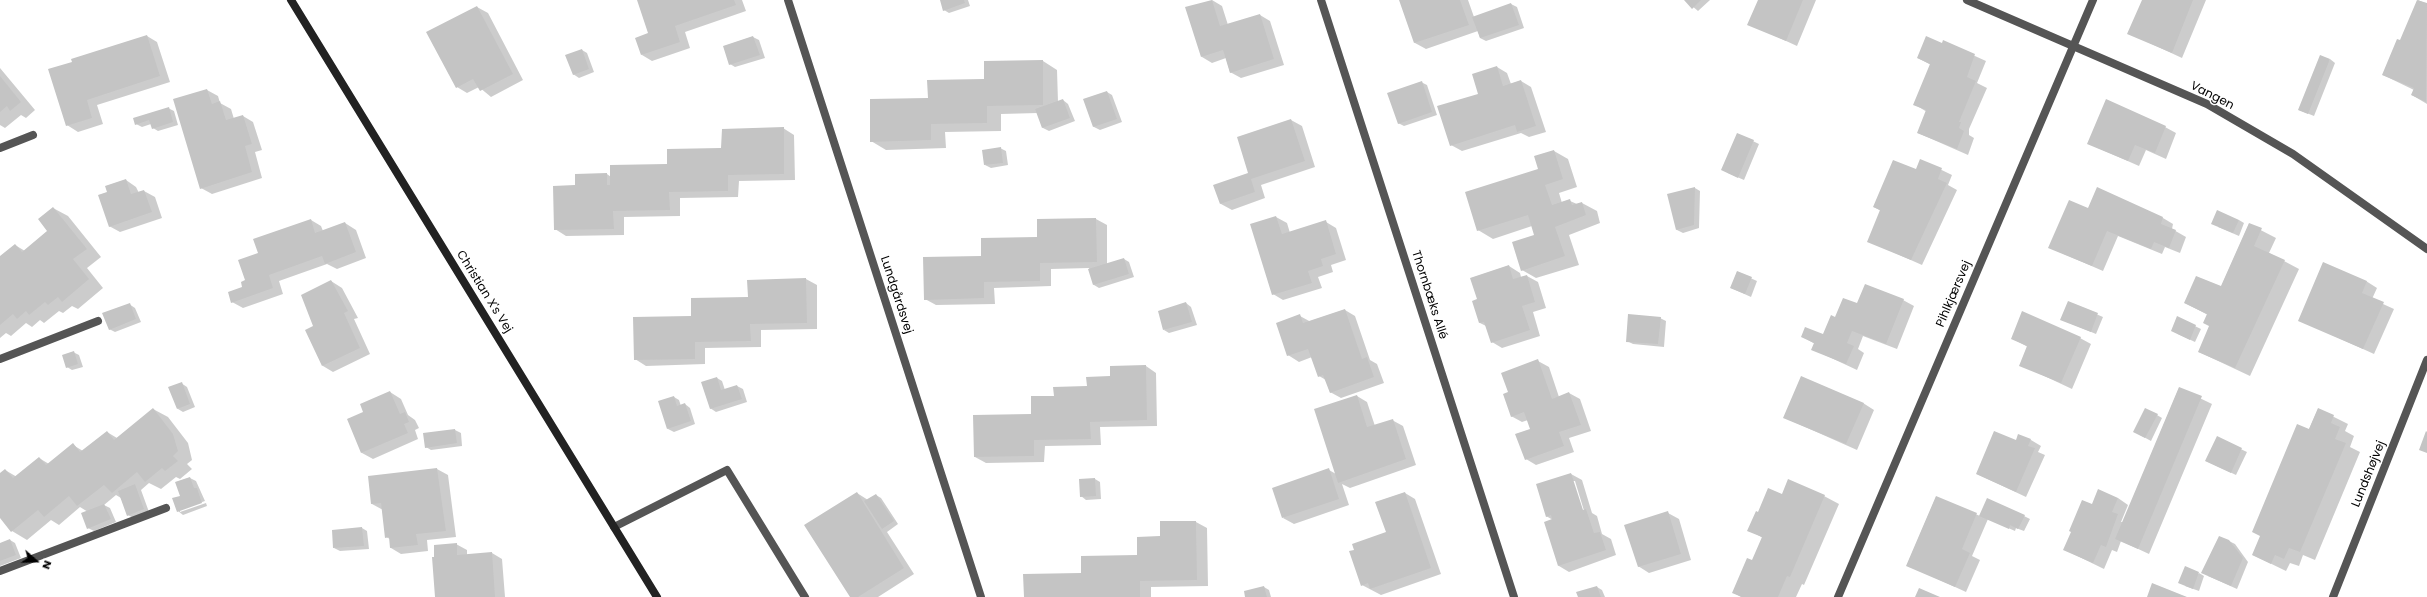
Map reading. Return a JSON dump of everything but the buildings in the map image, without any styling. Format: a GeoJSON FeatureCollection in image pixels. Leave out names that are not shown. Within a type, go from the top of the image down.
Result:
{"type":"FeatureCollection","features":[{"type":"Feature","properties":{"kind":"street","name":"Christian X's Vej"},"geometry":{"type":"LineString","coordinates":[[291,0],[657,597]]}},
{"type":"Feature","properties":{"kind":"street","name":"Lundgårdsvej"},"geometry":{"type":"LineString","coordinates":[[788,0],[981,597]]}},
{"type":"Feature","properties":{"kind":"street","name":"Thornbæks Allé"},"geometry":{"type":"LineString","coordinates":[[1321,0],[1514,597]]}},
{"type":"Feature","properties":{"kind":"street","name":"Vangen"},"geometry":{"type":"LineString","coordinates":[[1967,0],[2207,104],[2293,154],[2427,249]]}},
{"type":"Feature","properties":{"kind":"street","name":"Pihlkjærsvej"},"geometry":{"type":"LineString","coordinates":[[1838,597],[2093,0]]}},
{"type":"Feature","properties":{"kind":"street"},"geometry":{"type":"LineString","coordinates":[[0,148],[33,135]]}},
{"type":"Feature","properties":{"kind":"street"},"geometry":{"type":"LineString","coordinates":[[0,360],[98,321]]}},
{"type":"Feature","properties":{"kind":"street","name":"Lundshøjvej"},"geometry":{"type":"LineString","coordinates":[[2333,597],[2427,360]]}},
{"type":"Feature","properties":{"kind":"street"},"geometry":{"type":"LineString","coordinates":[[614,527],[728,470],[805,597]]}},
{"type":"Feature","properties":{"kind":"street"},"geometry":{"type":"LineString","coordinates":[[0,571],[166,508]]}}]}
